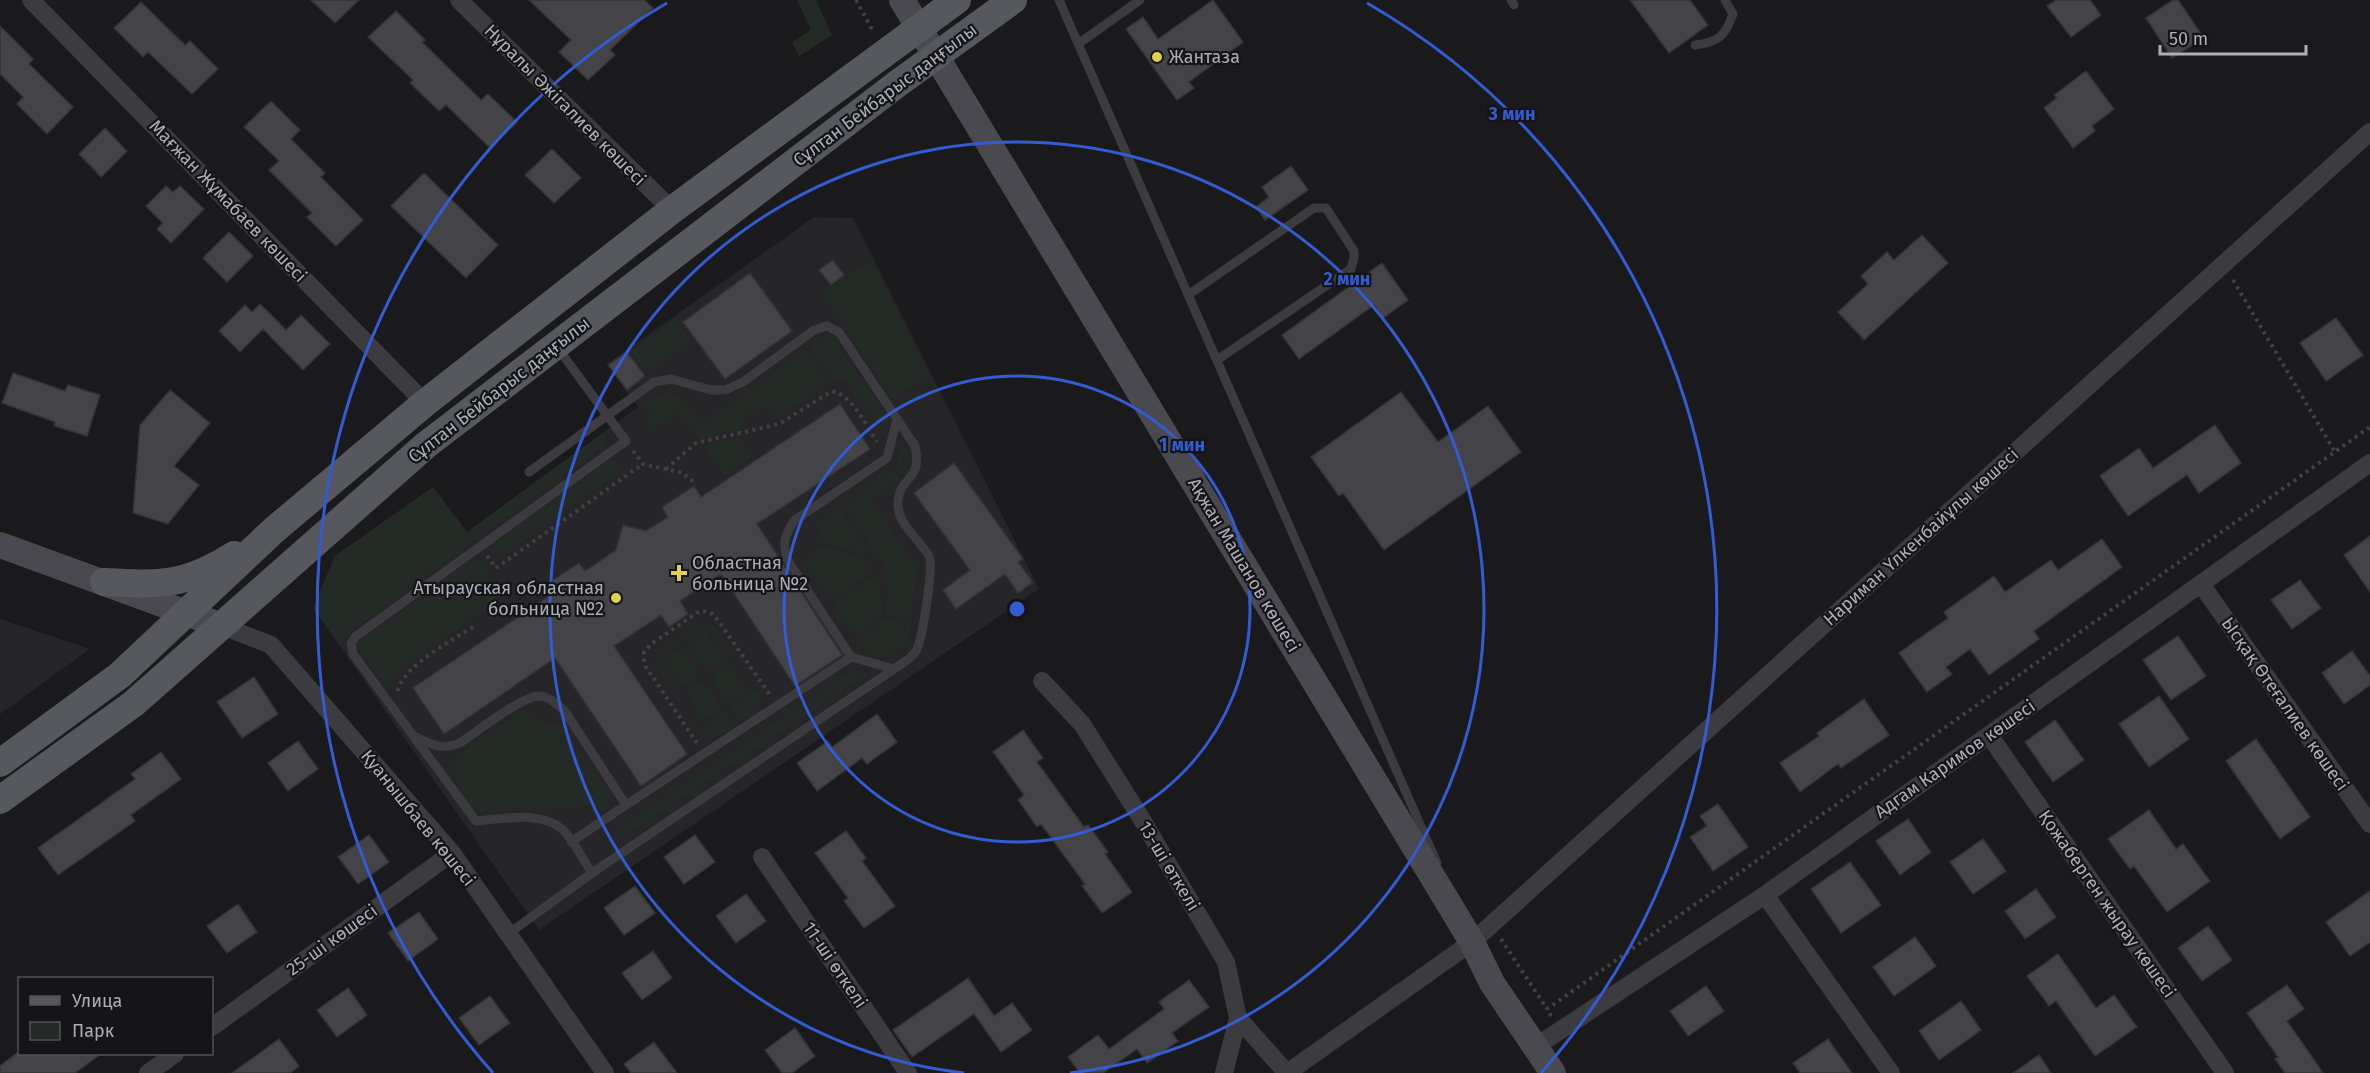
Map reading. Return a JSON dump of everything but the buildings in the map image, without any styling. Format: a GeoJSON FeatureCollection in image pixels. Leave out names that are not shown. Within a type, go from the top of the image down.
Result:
{"type":"FeatureCollection","features":[{"type":"Feature","properties":{"kind":"main road","name":"Сұлтан Бейбарыс даңғылы"},"geometry":{"type":"LineString","coordinates":[[0,763],[120,675],[274,530],[425,403],[672,210],[957,0]]}},
{"type":"Feature","properties":{"kind":"main road","name":"Сұлтан Бейбарыс даңғылы"},"geometry":{"type":"LineString","coordinates":[[0,801],[133,704],[426,445],[937,55],[1013,0]]}},
{"type":"Feature","properties":{"kind":"main road"},"geometry":{"type":"LineString","coordinates":[[104,582],[156,584],[185,580],[219,565],[274,530]]}},
{"type":"Feature","properties":{"kind":"street","name":"Мағжан Жұмабаев көшесі"},"geometry":{"type":"LineString","coordinates":[[31,0],[425,403]]}},
{"type":"Feature","properties":{"kind":"street","name":"Нұралы Әжiгалиев көшесi"},"geometry":{"type":"LineString","coordinates":[[459,0],[672,210]]}},
{"type":"Feature","properties":{"kind":"street","name":"Ақжан Машанов көшесі"},"geometry":{"type":"LineString","coordinates":[[902,0],[1472,942],[1492,982],[1553,1073]]}},
{"type":"Feature","properties":{"kind":"street","name":"Нариман Үлкенбайұлы көшесі"},"geometry":{"type":"LineString","coordinates":[[1287,1073],[1313,1066],[1472,942],[2370,132]]}},
{"type":"Feature","properties":{"kind":"street","name":"Адгам Каримов көшесі"},"geometry":{"type":"LineString","coordinates":[[1535,1047],[1765,894],[2370,463]]}},
{"type":"Feature","properties":{"kind":"street"},"geometry":{"type":"LineString","coordinates":[[0,545],[189,612],[222,626]]}},
{"type":"Feature","properties":{"kind":"street","name":"Ысқақ Өтеғалиев көшесі"},"geometry":{"type":"LineString","coordinates":[[2200,584],[2370,824]]}},
{"type":"Feature","properties":{"kind":"street","name":"Қуанышбаев көшесі"},"geometry":{"type":"LineString","coordinates":[[222,626],[271,645],[452,853],[605,1073]]}},
{"type":"Feature","properties":{"kind":"street","name":"13-ші өткелі"},"geometry":{"type":"LineString","coordinates":[[1042,681],[1082,724],[1141,818],[1226,962],[1238,1018],[1224,1073]]}},
{"type":"Feature","properties":{"kind":"street","name":"Қожаберген жырау көшесі"},"geometry":{"type":"LineString","coordinates":[[1989,735],[2225,1073]]}},
{"type":"Feature","properties":{"kind":"street","name":"25-ші көшесі"},"geometry":{"type":"LineString","coordinates":[[213,1026],[452,853]]}},
{"type":"Feature","properties":{"kind":"street","name":"11-ші өткелі"},"geometry":{"type":"LineString","coordinates":[[762,857],[908,1073]]}},
{"type":"Feature","properties":{"kind":"street"},"geometry":{"type":"LineString","coordinates":[[1765,894],[1891,1073]]}},
{"type":"Feature","properties":{"kind":"street"},"geometry":{"type":"LineString","coordinates":[[1238,1018],[1287,1073]]}},
{"type":"Feature","properties":{"kind":"street"},"geometry":{"type":"LineString","coordinates":[[148,1073],[172,1055]]}},
{"type":"Feature","properties":{"kind":"lane"},"geometry":{"type":"LineString","coordinates":[[1059,0],[1472,942]]}},
{"type":"Feature","properties":{"kind":"lane"},"geometry":{"type":"LineString","coordinates":[[1078,44],[1140,0]]}},
{"type":"Feature","properties":{"kind":"lane"},"geometry":{"type":"LineString","coordinates":[[1695,45],[1712,43],[1726,31],[1733,14],[1725,0]]}},
{"type":"Feature","properties":{"kind":"lane"},"geometry":{"type":"LineString","coordinates":[[1188,295],[1314,208],[1326,208],[1354,250],[1351,269],[1217,360]]}},
{"type":"Feature","properties":{"kind":"lane"},"geometry":{"type":"LineString","coordinates":[[507,934],[592,873],[894,669],[916,651],[920,640],[931,571],[930,558],[900,516],[898,501],[902,488],[914,475],[918,461],[915,446],[839,332],[827,326],[814,330],[743,382],[725,390],[711,390],[671,379],[654,382],[529,472]]}},
{"type":"Feature","properties":{"kind":"lane"},"geometry":{"type":"LineString","coordinates":[[555,345],[626,441],[355,637],[351,644],[353,654],[476,821],[530,818],[547,821],[562,830],[592,873]]}},
{"type":"Feature","properties":{"kind":"lane"},"geometry":{"type":"LineString","coordinates":[[894,669],[851,657],[788,561],[784,548],[785,534],[795,520],[887,458],[897,420]]}},
{"type":"Feature","properties":{"kind":"lane"},"geometry":{"type":"LineString","coordinates":[[571,842],[851,657]]}},
{"type":"Feature","properties":{"kind":"lane"},"geometry":{"type":"LineString","coordinates":[[414,736],[438,746],[450,747],[460,743],[525,700],[540,696],[553,701],[566,713],[626,805]]}},
{"type":"Feature","properties":{"kind":"path"},"geometry":{"type":"LineString","coordinates":[[856,0],[885,53]]}},
{"type":"Feature","properties":{"kind":"path"},"geometry":{"type":"LineString","coordinates":[[2224,264],[2335,452]]}},
{"type":"Feature","properties":{"kind":"path"},"geometry":{"type":"LineString","coordinates":[[666,469],[696,443],[779,424],[832,391],[842,394],[850,402],[887,458]]}},
{"type":"Feature","properties":{"kind":"path"},"geometry":{"type":"LineString","coordinates":[[1547,1009],[2370,427]]}},
{"type":"Feature","properties":{"kind":"path"},"geometry":{"type":"LineString","coordinates":[[626,441],[643,464],[683,473],[696,484]]}},
{"type":"Feature","properties":{"kind":"path"},"geometry":{"type":"LineString","coordinates":[[480,546],[496,568],[643,464]]}},
{"type":"Feature","properties":{"kind":"path"},"geometry":{"type":"LineString","coordinates":[[704,754],[644,664],[644,652],[651,644],[700,611],[710,612],[717,619],[778,705]]}},
{"type":"Feature","properties":{"kind":"path"},"geometry":{"type":"LineString","coordinates":[[401,718],[397,699],[398,691],[400,683],[409,671],[476,625]]}},
{"type":"Feature","properties":{"kind":"path"},"geometry":{"type":"LineString","coordinates":[[1491,924],[1559,1031]]}},
{"type":"Feature","properties":{"kind":"shaded area","name":"Областная больница №2"},"geometry":{"type":"Polygon","coordinates":[[[814,217],[853,218],[1039,589],[539,930],[313,608],[335,556],[433,487],[467,532],[638,407],[607,364],[814,217]]]}},
{"type":"Feature","properties":{"kind":"shaded area"},"geometry":{"type":"Polygon","coordinates":[[[0,619],[90,649],[0,714],[0,619]]]}},
{"type":"Feature","properties":{"kind":"green space"},"geometry":{"type":"Polygon","coordinates":[[[797,0],[816,0],[832,35],[799,56],[792,42],[811,30],[797,0]]]}},
{"type":"Feature","properties":{"kind":"green space"},"geometry":{"type":"Polygon","coordinates":[[[872,260],[930,375],[892,399],[824,297],[828,288],[872,260]]]}},
{"type":"Feature","properties":{"kind":"green space"},"geometry":{"type":"Polygon","coordinates":[[[674,319],[691,341],[646,374],[630,351],[674,319]]]}},
{"type":"Feature","properties":{"kind":"green space"},"geometry":{"type":"Polygon","coordinates":[[[830,335],[889,419],[886,437],[847,381],[833,379],[810,347],[830,335]]]}},
{"type":"Feature","properties":{"kind":"green space"},"geometry":{"type":"Polygon","coordinates":[[[806,350],[828,382],[779,417],[767,407],[757,409],[746,416],[740,429],[699,439],[678,412],[652,431],[646,421],[653,415],[644,403],[666,393],[673,393],[684,400],[702,424],[806,350]]]}},
{"type":"Feature","properties":{"kind":"green space"},"geometry":{"type":"Polygon","coordinates":[[[604,432],[607,439],[605,445],[343,637],[340,646],[313,608],[335,556],[433,487],[467,532],[604,432]]]}},
{"type":"Feature","properties":{"kind":"green space"},"geometry":{"type":"Polygon","coordinates":[[[739,437],[753,456],[724,475],[703,446],[739,437]]]}},
{"type":"Feature","properties":{"kind":"green space"},"geometry":{"type":"Polygon","coordinates":[[[900,437],[907,456],[904,476],[897,466],[900,437]]]}},
{"type":"Feature","properties":{"kind":"green space"},"geometry":{"type":"Polygon","coordinates":[[[610,459],[618,463],[619,472],[502,556],[493,552],[492,544],[610,459]]]}},
{"type":"Feature","properties":{"kind":"green space"},"geometry":{"type":"Polygon","coordinates":[[[893,469],[901,480],[871,501],[918,568],[912,617],[887,616],[886,568],[843,504],[893,469]]]}},
{"type":"Feature","properties":{"kind":"green space"},"geometry":{"type":"Polygon","coordinates":[[[838,507],[868,549],[863,553],[818,542],[819,531],[814,524],[838,507]]]}},
{"type":"Feature","properties":{"kind":"green space"},"geometry":{"type":"Polygon","coordinates":[[[817,546],[860,556],[872,572],[830,601],[804,562],[816,554],[817,546]]]}},
{"type":"Feature","properties":{"kind":"green space"},"geometry":{"type":"Polygon","coordinates":[[[475,559],[481,562],[499,587],[497,601],[401,669],[393,679],[389,691],[360,651],[359,644],[469,561],[475,559]]]}},
{"type":"Feature","properties":{"kind":"green space"},"geometry":{"type":"Polygon","coordinates":[[[879,572],[882,616],[855,635],[833,604],[879,572]]]}},
{"type":"Feature","properties":{"kind":"green space"},"geometry":{"type":"Polygon","coordinates":[[[884,620],[912,622],[907,643],[886,659],[868,656],[857,639],[884,620]]]}},
{"type":"Feature","properties":{"kind":"green space"},"geometry":{"type":"Polygon","coordinates":[[[702,622],[712,624],[732,653],[729,655],[707,626],[684,639],[681,635],[702,622]]]}},
{"type":"Feature","properties":{"kind":"green space"},"geometry":{"type":"Polygon","coordinates":[[[706,631],[724,659],[710,669],[706,664],[703,666],[687,644],[706,631]]]}},
{"type":"Feature","properties":{"kind":"green space"},"geometry":{"type":"Polygon","coordinates":[[[676,639],[678,642],[658,659],[677,690],[674,692],[654,660],[656,653],[676,639]]]}},
{"type":"Feature","properties":{"kind":"green space"},"geometry":{"type":"Polygon","coordinates":[[[682,647],[697,670],[693,672],[697,678],[682,687],[664,660],[682,647]]]}},
{"type":"Feature","properties":{"kind":"green space"},"geometry":{"type":"Polygon","coordinates":[[[728,664],[746,691],[728,703],[713,682],[716,679],[713,674],[728,664]]]}},
{"type":"Feature","properties":{"kind":"green space"},"geometry":{"type":"Polygon","coordinates":[[[854,669],[868,673],[621,839],[615,829],[854,669]]]}},
{"type":"Feature","properties":{"kind":"green space"},"geometry":{"type":"Polygon","coordinates":[[[700,682],[704,687],[707,685],[722,707],[704,720],[686,692],[700,682]]]}},
{"type":"Feature","properties":{"kind":"green space"},"geometry":{"type":"Polygon","coordinates":[[[757,689],[761,700],[760,705],[740,722],[730,707],[757,689]]]}},
{"type":"Feature","properties":{"kind":"green space"},"geometry":{"type":"Polygon","coordinates":[[[524,710],[540,721],[559,722],[608,791],[609,804],[602,814],[596,805],[479,814],[452,782],[448,772],[453,758],[524,710]]]}},
{"type":"Feature","properties":{"kind":"green space"},"geometry":{"type":"Polygon","coordinates":[[[725,711],[735,725],[716,737],[707,737],[703,734],[699,729],[725,711]]]}},
{"type":"Feature","properties":{"kind":"place","name":"Жантаза"},"geometry":{"type":"Point","coordinates":[1157,57]}},
{"type":"Feature","properties":{"kind":"place","name":"Областная больница №2"},"geometry":{"type":"Point","coordinates":[679,573]}},
{"type":"Feature","properties":{"kind":"place","name":"Атырауская областная больница №2"},"geometry":{"type":"Point","coordinates":[616,598]}}]}
